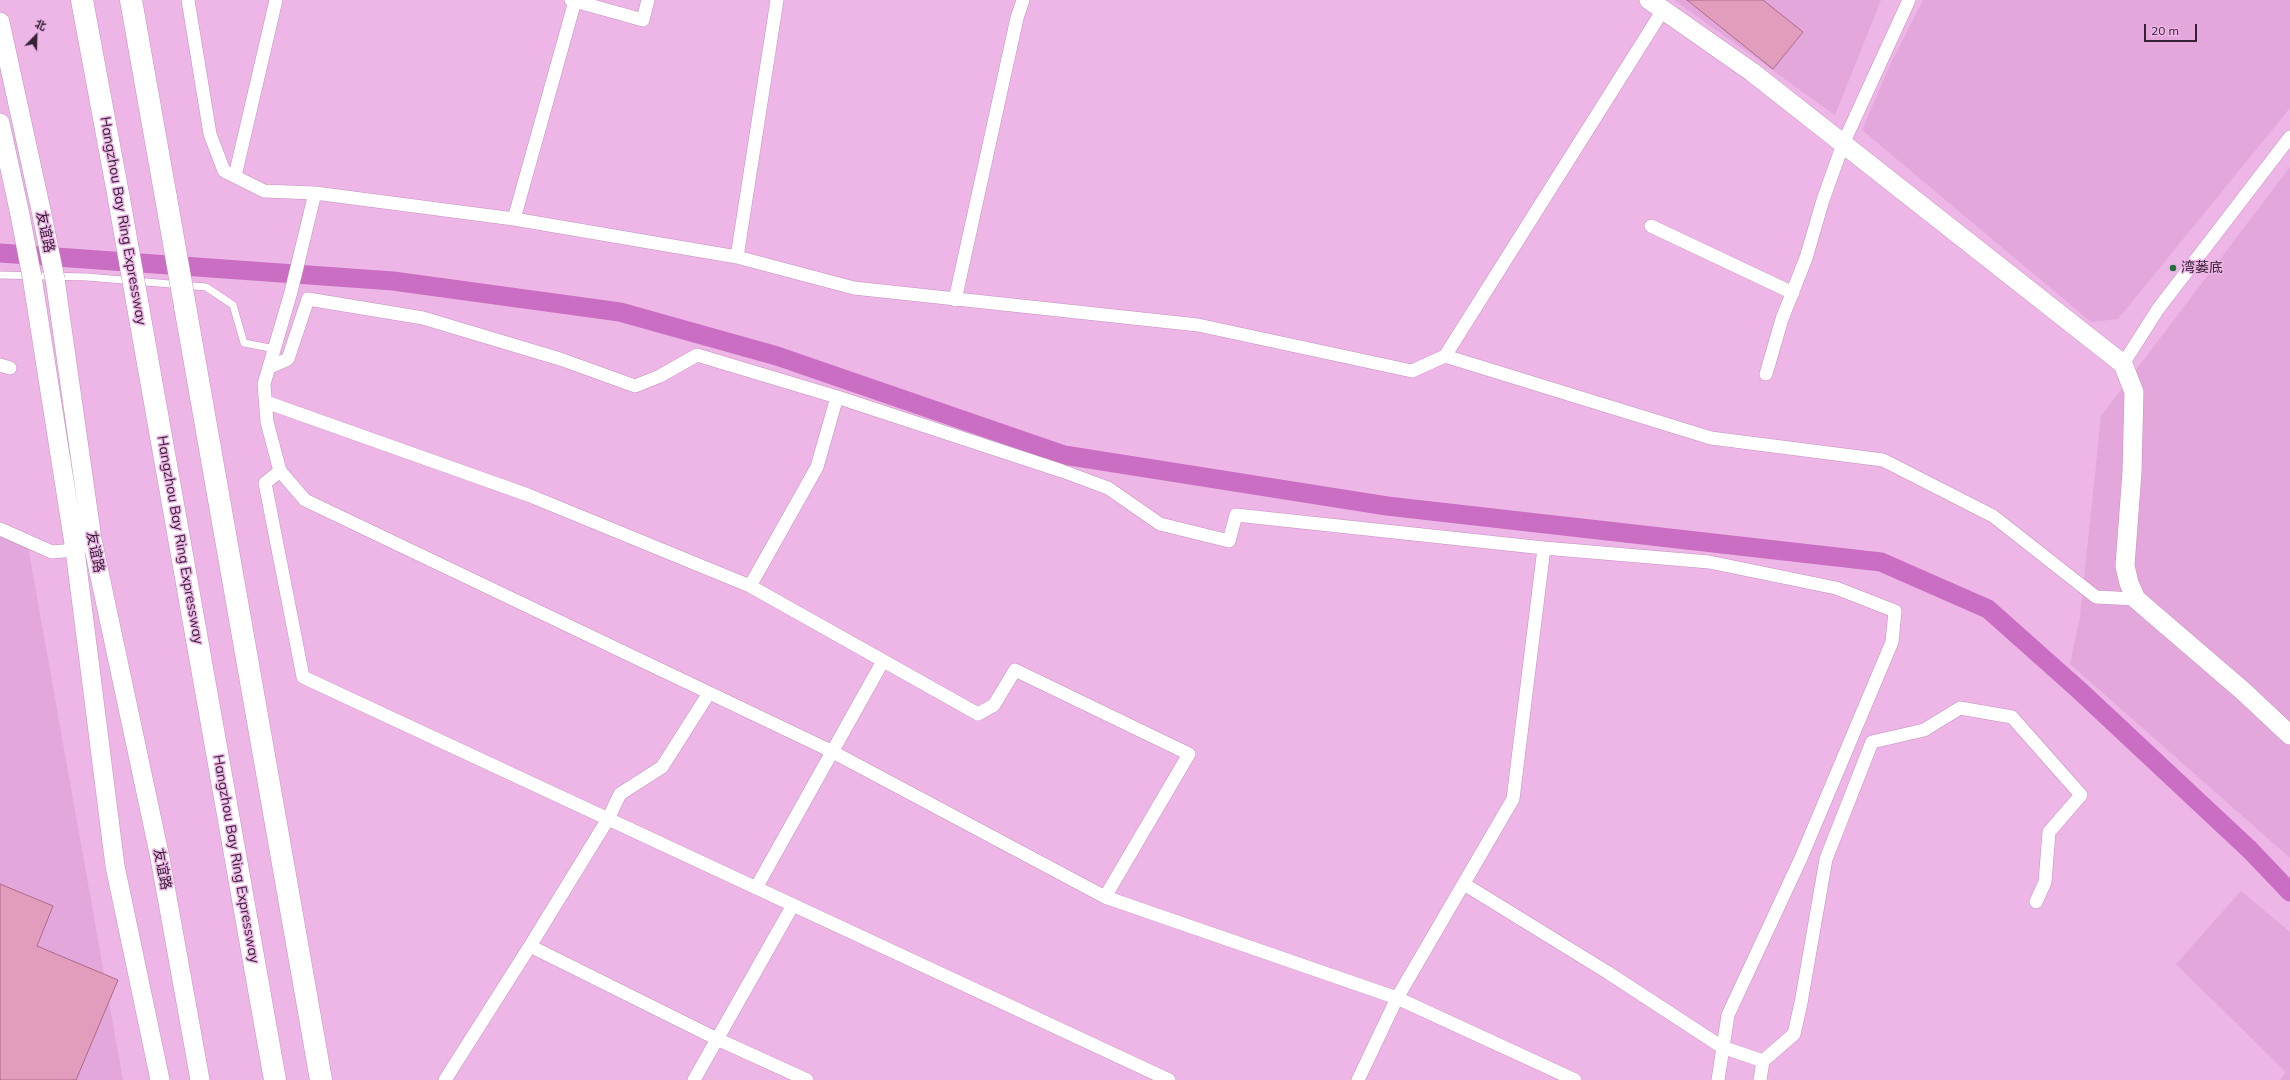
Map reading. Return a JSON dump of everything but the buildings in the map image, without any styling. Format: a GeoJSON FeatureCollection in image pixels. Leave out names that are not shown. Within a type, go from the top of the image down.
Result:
{"type":"FeatureCollection","features":[{"type":"Feature","properties":{"kind":"highway","name":"Hangzhou Bay Ring Expressway"},"geometry":{"type":"LineString","coordinates":[[82,0],[119,199],[275,1080]]}},
{"type":"Feature","properties":{"kind":"highway"},"geometry":{"type":"LineString","coordinates":[[131,0],[321,1080]]}},
{"type":"Feature","properties":{"kind":"main road"},"geometry":{"type":"LineString","coordinates":[[1656,5],[1752,72],[2123,364],[2134,392],[2132,472],[2125,566],[2129,583],[2136,598],[2243,690],[2290,735]]}},
{"type":"Feature","properties":{"kind":"main road","name":"友谊路"},"geometry":{"type":"LineString","coordinates":[[0,22],[55,279],[92,539],[160,858],[200,1080]]}},
{"type":"Feature","properties":{"kind":"main road","name":"友谊路"},"geometry":{"type":"LineString","coordinates":[[1,134],[19,210],[32,277],[75,550],[115,866],[160,1080]]}},
{"type":"Feature","properties":{"kind":"street"},"geometry":{"type":"LineString","coordinates":[[188,0],[210,134],[224,171],[264,191],[315,193],[514,219],[737,257],[854,288],[1198,325],[1412,372],[1445,356],[1656,5]]}},
{"type":"Feature","properties":{"kind":"street"},"geometry":{"type":"LineString","coordinates":[[235,176],[276,0]]}},
{"type":"Feature","properties":{"kind":"street"},"geometry":{"type":"LineString","coordinates":[[514,219],[573,0],[643,20],[648,0]]}},
{"type":"Feature","properties":{"kind":"street"},"geometry":{"type":"LineString","coordinates":[[737,257],[777,0]]}},
{"type":"Feature","properties":{"kind":"street"},"geometry":{"type":"LineString","coordinates":[[955,300],[1017,18],[1023,0]]}},
{"type":"Feature","properties":{"kind":"street"},"geometry":{"type":"LineString","coordinates":[[1766,374],[1843,144],[1909,0]]}},
{"type":"Feature","properties":{"kind":"street"},"geometry":{"type":"LineString","coordinates":[[1,134],[25,135]]}},
{"type":"Feature","properties":{"kind":"street"},"geometry":{"type":"LineString","coordinates":[[2123,364],[2158,309],[2290,137]]}},
{"type":"Feature","properties":{"kind":"street"},"geometry":{"type":"LineString","coordinates":[[315,193],[291,292],[264,384],[267,422],[280,471],[305,500],[831,751],[1104,897],[1397,998],[1575,1080]]}},
{"type":"Feature","properties":{"kind":"street"},"geometry":{"type":"LineString","coordinates":[[1651,226],[1793,293]]}},
{"type":"Feature","properties":{"kind":"street"},"geometry":{"type":"LineString","coordinates":[[270,367],[288,359],[308,300],[423,318],[560,359],[635,386],[660,376],[697,355],[837,397],[1108,488],[1160,524],[1229,541],[1236,515],[1544,548],[1709,562],[1836,588],[1895,612],[1892,642],[1801,858],[1728,1015],[1728,1049],[1718,1080]]}},
{"type":"Feature","properties":{"kind":"street"},"geometry":{"type":"LineString","coordinates":[[1445,356],[1711,438],[1883,460],[1993,516],[2096,597],[2136,598]]}},
{"type":"Feature","properties":{"kind":"street"},"geometry":{"type":"LineString","coordinates":[[750,586],[817,467],[837,397]]}},
{"type":"Feature","properties":{"kind":"street"},"geometry":{"type":"LineString","coordinates":[[266,402],[528,495],[750,586],[978,714],[994,705],[1015,670],[1189,754],[1104,897]]}},
{"type":"Feature","properties":{"kind":"street"},"geometry":{"type":"LineString","coordinates":[[280,471],[265,483],[304,677],[1169,1080]]}},
{"type":"Feature","properties":{"kind":"street"},"geometry":{"type":"LineString","coordinates":[[0,529],[52,552],[75,550],[92,539]]}},
{"type":"Feature","properties":{"kind":"street"},"geometry":{"type":"LineString","coordinates":[[1358,1080],[1397,998],[1513,799],[1544,548]]}},
{"type":"Feature","properties":{"kind":"street"},"geometry":{"type":"LineString","coordinates":[[756,888],[831,751],[883,661]]}},
{"type":"Feature","properties":{"kind":"street"},"geometry":{"type":"LineString","coordinates":[[445,1080],[608,819],[620,794],[662,767],[709,693]]}},
{"type":"Feature","properties":{"kind":"street"},"geometry":{"type":"LineString","coordinates":[[1757,1059],[1794,1034],[1801,1003],[1826,859],[1872,742],[1924,730],[1960,708],[2012,717],[2081,795],[2049,832],[2044,882],[2036,902]]}},
{"type":"Feature","properties":{"kind":"street"},"geometry":{"type":"LineString","coordinates":[[1464,884],[1728,1049],[1757,1059]]}},
{"type":"Feature","properties":{"kind":"street"},"geometry":{"type":"LineString","coordinates":[[694,1080],[793,905]]}},
{"type":"Feature","properties":{"kind":"street"},"geometry":{"type":"LineString","coordinates":[[530,946],[717,1039],[807,1080]]}},
{"type":"Feature","properties":{"kind":"street"},"geometry":{"type":"LineString","coordinates":[[1757,1059],[1760,1080]]}},
{"type":"Feature","properties":{"kind":"lane"},"geometry":{"type":"LineString","coordinates":[[0,275],[87,278],[206,287],[233,305],[244,343],[275,349]]}},
{"type":"Feature","properties":{"kind":"shaded area"},"geometry":{"type":"Polygon","coordinates":[[[1674,0],[1881,0],[1835,115],[1674,0]]]}},
{"type":"Feature","properties":{"kind":"shaded area"},"geometry":{"type":"Polygon","coordinates":[[[1923,0],[2290,0],[2290,108],[2118,319],[2091,322],[1862,130],[1889,67],[1923,0]]]}},
{"type":"Feature","properties":{"kind":"shaded area"},"geometry":{"type":"Polygon","coordinates":[[[2290,167],[2290,858],[2070,664],[2080,617],[2101,416],[2290,167]]]}},
{"type":"Feature","properties":{"kind":"shaded area"},"geometry":{"type":"Polygon","coordinates":[[[0,531],[27,541],[123,1080],[0,1080],[0,531]]]}},
{"type":"Feature","properties":{"kind":"shaded area"},"geometry":{"type":"Polygon","coordinates":[[[2241,891],[2290,932],[2290,1080],[2280,1080],[2286,1072],[2176,964],[2241,891]]]}},
{"type":"Feature","properties":{"kind":"waterway"},"geometry":{"type":"LineString","coordinates":[[0,253],[393,281],[620,312],[777,356],[1064,455],[1387,506],[1881,562],[1988,609],[2079,690],[2250,850],[2290,892]]}},
{"type":"Feature","properties":{"kind":"place","name":"湾蒌底"},"geometry":{"type":"Point","coordinates":[2173,268]}}]}
